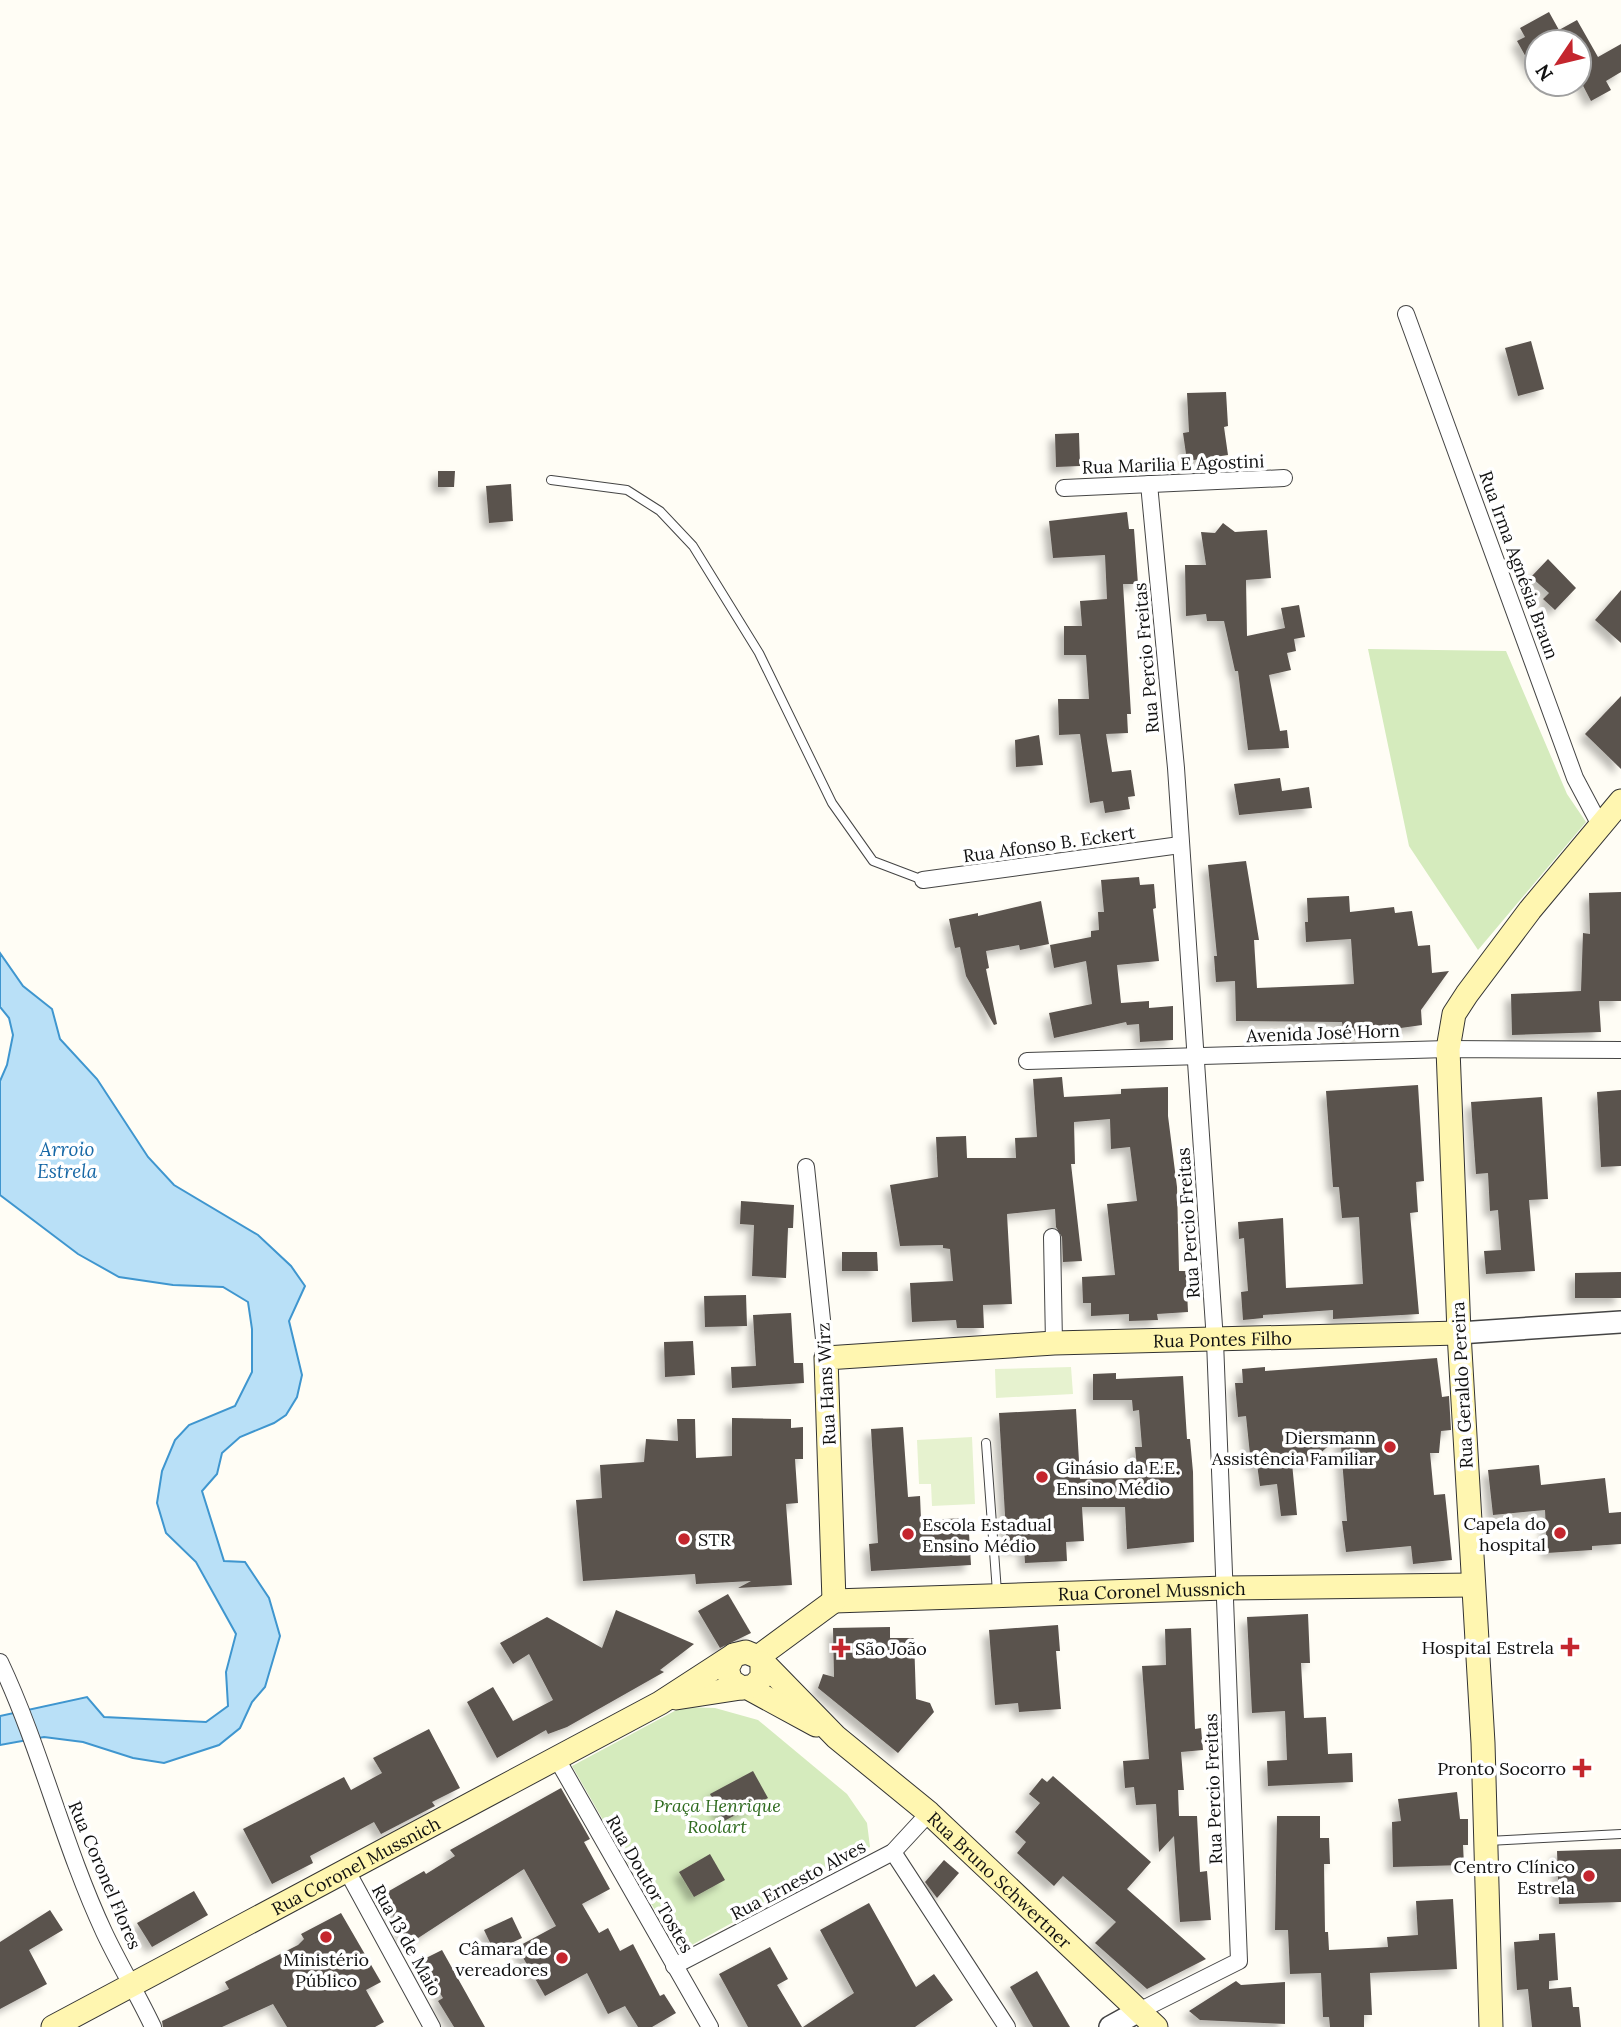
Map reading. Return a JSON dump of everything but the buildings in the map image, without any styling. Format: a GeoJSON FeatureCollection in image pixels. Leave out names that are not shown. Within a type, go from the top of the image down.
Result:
{"type":"FeatureCollection","features":[{"type":"Feature","properties":{"kind":"main road","name":"Rua Geraldo Pereira"},"geometry":{"type":"LineString","coordinates":[[1492,2027],[1448,1049],[1454,1014],[1467,994],[1530,909],[1621,802]]}},
{"type":"Feature","properties":{"kind":"main road","name":"Rua Pontes Filho"},"geometry":{"type":"LineString","coordinates":[[827,1358],[1054,1343],[1459,1333]]}},
{"type":"Feature","properties":{"kind":"main road","name":"Rua Hans Wirz"},"geometry":{"type":"LineString","coordinates":[[827,1358],[834,1601]]}},
{"type":"Feature","properties":{"kind":"main road","name":"Rua Coronel Mussnich"},"geometry":{"type":"LineString","coordinates":[[834,1601],[1224,1588],[1472,1585]]}},
{"type":"Feature","properties":{"kind":"main road"},"geometry":{"type":"LineString","coordinates":[[760,1660],[791,1630],[834,1601]]}},
{"type":"Feature","properties":{"kind":"main road"},"geometry":{"type":"LineString","coordinates":[[791,1630],[783,1659],[795,1692]]}},
{"type":"Feature","properties":{"kind":"main road"},"geometry":{"type":"LineString","coordinates":[[746,1652],[760,1660],[762,1676],[745,1688],[728,1676],[728,1662],[734,1655],[746,1652]]}},
{"type":"Feature","properties":{"kind":"main road","name":"Rua Coronel Mussnich"},"geometry":{"type":"LineString","coordinates":[[53,2027],[660,1703],[734,1655]]}},
{"type":"Feature","properties":{"kind":"main road","name":"Rua Bruno Schwertner"},"geometry":{"type":"LineString","coordinates":[[760,1660],[795,1692],[836,1737],[929,1813],[1157,2027]]}},
{"type":"Feature","properties":{"kind":"main road","name":"Rua Coronel Mussnich"},"geometry":{"type":"LineString","coordinates":[[660,1703],[685,1695],[745,1688]]}},
{"type":"Feature","properties":{"kind":"main road","name":"Rua Bruno Schwertner"},"geometry":{"type":"LineString","coordinates":[[745,1688],[836,1737]]}},
{"type":"Feature","properties":{"kind":"street","name":"Rua Irma Agnésia Braun"},"geometry":{"type":"LineString","coordinates":[[1406,314],[1575,778],[1601,827]]}},
{"type":"Feature","properties":{"kind":"street","name":"Rua Marilia E Agostini"},"geometry":{"type":"LineString","coordinates":[[1064,488],[1284,478]]}},
{"type":"Feature","properties":{"kind":"street","name":"Rua Percio Freitas"},"geometry":{"type":"LineString","coordinates":[[1139,2011],[1239,1961],[1215,1341],[1176,768],[1149,484]]}},
{"type":"Feature","properties":{"kind":"street","name":"Rua Afonso B. Eckert"},"geometry":{"type":"LineString","coordinates":[[923,880],[1180,845]]}},
{"type":"Feature","properties":{"kind":"street","name":"Avenida José Horn"},"geometry":{"type":"LineString","coordinates":[[1027,1061],[1448,1049],[1621,1050]]}},
{"type":"Feature","properties":{"kind":"street","name":"Rua Hans Wirz"},"geometry":{"type":"LineString","coordinates":[[806,1167],[827,1358]]}},
{"type":"Feature","properties":{"kind":"street"},"geometry":{"type":"LineString","coordinates":[[1052,1237],[1054,1343]]}},
{"type":"Feature","properties":{"kind":"street","name":"Rua Pontes Filho"},"geometry":{"type":"LineString","coordinates":[[1459,1333],[1621,1322]]}},
{"type":"Feature","properties":{"kind":"street","name":"Rua Coronel Flores"},"geometry":{"type":"LineString","coordinates":[[0,1662],[15,1693],[42,1774],[104,1931],[153,2027]]}},
{"type":"Feature","properties":{"kind":"street","name":"Rua Doutor Tostes"},"geometry":{"type":"LineString","coordinates":[[557,1759],[710,2027]]}},
{"type":"Feature","properties":{"kind":"street","name":"Rua Ernesto Alves"},"geometry":{"type":"LineString","coordinates":[[674,1966],[893,1852],[929,1813]]}},
{"type":"Feature","properties":{"kind":"street"},"geometry":{"type":"LineString","coordinates":[[893,1852],[1007,2027]]}},
{"type":"Feature","properties":{"kind":"street","name":"Rua 13 de Maio"},"geometry":{"type":"LineString","coordinates":[[347,1871],[432,2027]]}},
{"type":"Feature","properties":{"kind":"street"},"geometry":{"type":"LineString","coordinates":[[1110,2027],[1139,2011]]}},
{"type":"Feature","properties":{"kind":"lane"},"geometry":{"type":"LineString","coordinates":[[551,480],[627,490],[660,511],[693,546],[759,653],[832,803],[873,862],[923,880]]}},
{"type":"Feature","properties":{"kind":"lane"},"geometry":{"type":"LineString","coordinates":[[986,1443],[997,1595]]}},
{"type":"Feature","properties":{"kind":"lane"},"geometry":{"type":"LineString","coordinates":[[1485,1841],[1621,1834]]}},
{"type":"Feature","properties":{"kind":"green space"},"geometry":{"type":"Polygon","coordinates":[[[1368,649],[1506,651],[1567,794],[1586,822],[1478,950],[1409,846],[1368,649]]]}},
{"type":"Feature","properties":{"kind":"green space"},"geometry":{"type":"Polygon","coordinates":[[[1071,1367],[1073,1394],[996,1398],[995,1369],[1071,1367]]]}},
{"type":"Feature","properties":{"kind":"green space"},"geometry":{"type":"Polygon","coordinates":[[[972,1437],[975,1504],[932,1506],[931,1484],[919,1484],[917,1440],[972,1437]]]}},
{"type":"Feature","properties":{"kind":"green space","name":"Praça Henrique Roolart"},"geometry":{"type":"Polygon","coordinates":[[[682,1707],[715,1708],[758,1720],[847,1794],[867,1823],[870,1847],[679,1952],[572,1766],[682,1707]]]}},
{"type":"Feature","properties":{"kind":"water","name":"Arroio Estrela"},"geometry":{"type":"Polygon","coordinates":[[[0,953],[23,986],[52,1009],[60,1039],[97,1079],[148,1157],[174,1185],[258,1235],[291,1266],[305,1286],[289,1321],[302,1375],[297,1397],[286,1415],[240,1437],[222,1453],[217,1474],[202,1491],[224,1561],[245,1562],[269,1598],[280,1636],[265,1687],[252,1702],[240,1728],[219,1745],[164,1763],[133,1758],[83,1742],[44,1737],[0,1745],[0,1716],[87,1697],[104,1717],[206,1722],[228,1706],[226,1672],[236,1634],[196,1562],[166,1533],[157,1503],[162,1471],[175,1440],[189,1425],[235,1406],[252,1372],[252,1329],[248,1302],[223,1287],[173,1285],[119,1277],[78,1254],[0,1195],[0,1081],[7,1065],[13,1035],[9,1018],[0,1007],[0,953]]]}},
{"type":"Feature","properties":{"kind":"place","name":"Diersmann Assistência Familiar"},"geometry":{"type":"Point","coordinates":[1390,1447]}},
{"type":"Feature","properties":{"kind":"place","name":"Ginásio da E.E. Ensino Médio"},"geometry":{"type":"Point","coordinates":[1042,1477]}},
{"type":"Feature","properties":{"kind":"place","name":"Capela do hospital"},"geometry":{"type":"Point","coordinates":[1560,1533]}},
{"type":"Feature","properties":{"kind":"place","name":"Escola Estadual Ensino Médio"},"geometry":{"type":"Point","coordinates":[908,1534]}},
{"type":"Feature","properties":{"kind":"place","name":"STR"},"geometry":{"type":"Point","coordinates":[684,1539]}},
{"type":"Feature","properties":{"kind":"place","name":"Hospital Estrela"},"geometry":{"type":"Point","coordinates":[1570,1647]}},
{"type":"Feature","properties":{"kind":"place","name":"São João"},"geometry":{"type":"Point","coordinates":[841,1648]}},
{"type":"Feature","properties":{"kind":"place","name":"Pronto Socorro"},"geometry":{"type":"Point","coordinates":[1582,1768]}},
{"type":"Feature","properties":{"kind":"place","name":"Centro Clínico Estrela"},"geometry":{"type":"Point","coordinates":[1589,1876]}},
{"type":"Feature","properties":{"kind":"place","name":"Ministério Público"},"geometry":{"type":"Point","coordinates":[326,1937]}},
{"type":"Feature","properties":{"kind":"place","name":"Câmara de vereadores"},"geometry":{"type":"Point","coordinates":[562,1958]}}]}
